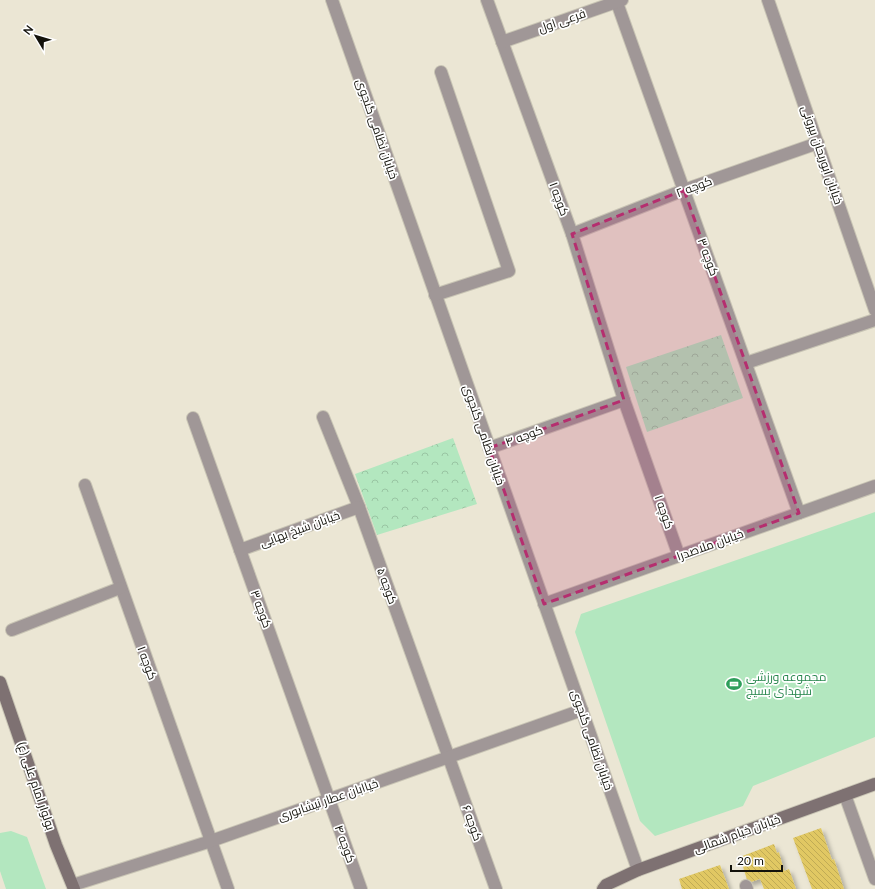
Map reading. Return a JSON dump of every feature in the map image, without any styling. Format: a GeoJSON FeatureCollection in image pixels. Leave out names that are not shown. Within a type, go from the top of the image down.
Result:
{"type":"FeatureCollection","features":[{"type":"Feature","properties":{"kind":"street","name":"خیابان نظامی گنجوی"},"geometry":{"type":"LineString","coordinates":[[332,0],[638,870]]}},
{"type":"Feature","properties":{"kind":"street","name":"کوچه ۱"},"geometry":{"type":"LineString","coordinates":[[487,0],[572,234],[624,400],[679,556]]}},
{"type":"Feature","properties":{"kind":"street","name":"خیابان ابوریحان بیرونی"},"geometry":{"type":"LineString","coordinates":[[768,0],[875,310]]}},
{"type":"Feature","properties":{"kind":"street","name":"فرعی اول"},"geometry":{"type":"LineString","coordinates":[[502,42],[619,1]]}},
{"type":"Feature","properties":{"kind":"street","name":"کوچه ۳"},"geometry":{"type":"LineString","coordinates":[[619,1],[684,190],[800,513]]}},
{"type":"Feature","properties":{"kind":"street"},"geometry":{"type":"LineString","coordinates":[[435,294],[509,271],[441,72]]}},
{"type":"Feature","properties":{"kind":"street","name":"کوچه ۲"},"geometry":{"type":"LineString","coordinates":[[572,234],[684,190],[818,142]]}},
{"type":"Feature","properties":{"kind":"street"},"geometry":{"type":"LineString","coordinates":[[746,363],[875,320]]}},
{"type":"Feature","properties":{"kind":"street","name":"کوچه ۴"},"geometry":{"type":"LineString","coordinates":[[489,448],[624,400]]}},
{"type":"Feature","properties":{"kind":"street","name":"کوچه ۵"},"geometry":{"type":"LineString","coordinates":[[323,416],[359,507],[449,757]]}},
{"type":"Feature","properties":{"kind":"street","name":"کوچه ۳"},"geometry":{"type":"LineString","coordinates":[[193,418],[329,799]]}},
{"type":"Feature","properties":{"kind":"street","name":"کوچه ۱"},"geometry":{"type":"LineString","coordinates":[[85,485],[120,588],[211,841]]}},
{"type":"Feature","properties":{"kind":"street","name":"خیابان ملاصدرا"},"geometry":{"type":"LineString","coordinates":[[544,604],[875,486]]}},
{"type":"Feature","properties":{"kind":"street","name":"خیابان شیخ بهایی"},"geometry":{"type":"LineString","coordinates":[[240,550],[359,507]]}},
{"type":"Feature","properties":{"kind":"street"},"geometry":{"type":"LineString","coordinates":[[12,630],[120,588]]}},
{"type":"Feature","properties":{"kind":"street","name":"بولوار امام علی (ع)"},"geometry":{"type":"LineString","coordinates":[[0,682],[56,845],[73,887]]}},
{"type":"Feature","properties":{"kind":"street","name":"خیاابان عطار نیشابوری"},"geometry":{"type":"LineString","coordinates":[[73,887],[211,841],[582,710]]}},
{"type":"Feature","properties":{"kind":"street","name":"کوچه ۶"},"geometry":{"type":"LineString","coordinates":[[449,757],[496,889]]}},
{"type":"Feature","properties":{"kind":"street","name":"خیابان خیام شمالی"},"geometry":{"type":"LineString","coordinates":[[603,889],[606,885],[638,870],[875,784]]}},
{"type":"Feature","properties":{"kind":"street"},"geometry":{"type":"LineString","coordinates":[[845,795],[875,879]]}},
{"type":"Feature","properties":{"kind":"street","name":"کوچه ۴"},"geometry":{"type":"LineString","coordinates":[[329,799],[360,889]]}},
{"type":"Feature","properties":{"kind":"street"},"geometry":{"type":"LineString","coordinates":[[211,841],[228,889]]}},
{"type":"Feature","properties":{"kind":"highlighted area"},"geometry":{"type":"Polygon","coordinates":[[[684,190],[799,513],[544,604],[489,448],[624,400],[572,234],[684,190]]]}},
{"type":"Feature","properties":{"kind":"green space"},"geometry":{"type":"Polygon","coordinates":[[[721,335],[743,398],[647,432],[626,367],[721,335]]]}},
{"type":"Feature","properties":{"kind":"green space"},"geometry":{"type":"Polygon","coordinates":[[[453,438],[477,504],[377,535],[355,474],[453,438]]]}},
{"type":"Feature","properties":{"kind":"green space","name":"مجموعه ورزشی شهدای بسیج"},"geometry":{"type":"Polygon","coordinates":[[[875,512],[875,737],[753,786],[743,806],[655,836],[640,821],[575,632],[581,614],[875,512]]]}},
{"type":"Feature","properties":{"kind":"green space"},"geometry":{"type":"Polygon","coordinates":[[[11,831],[27,837],[46,889],[6,889],[0,871],[0,833],[11,831]]]}},
{"type":"Feature","properties":{"kind":"building"},"geometry":{"type":"Polygon","coordinates":[[[821,828],[832,860],[834,859],[844,889],[812,889],[793,838],[821,828]]]}},
{"type":"Feature","properties":{"kind":"building"},"geometry":{"type":"Polygon","coordinates":[[[774,844],[777,853],[779,852],[784,871],[789,869],[796,889],[764,889],[760,879],[748,883],[740,857],[774,844]]]}},
{"type":"Feature","properties":{"kind":"building"},"geometry":{"type":"Polygon","coordinates":[[[720,865],[729,889],[682,889],[679,879],[720,865]]]}},
{"type":"Feature","properties":{"kind":"place","name":"مجموعه ورزشی شهدای بسیج"},"geometry":{"type":"Point","coordinates":[734,684]}}]}
